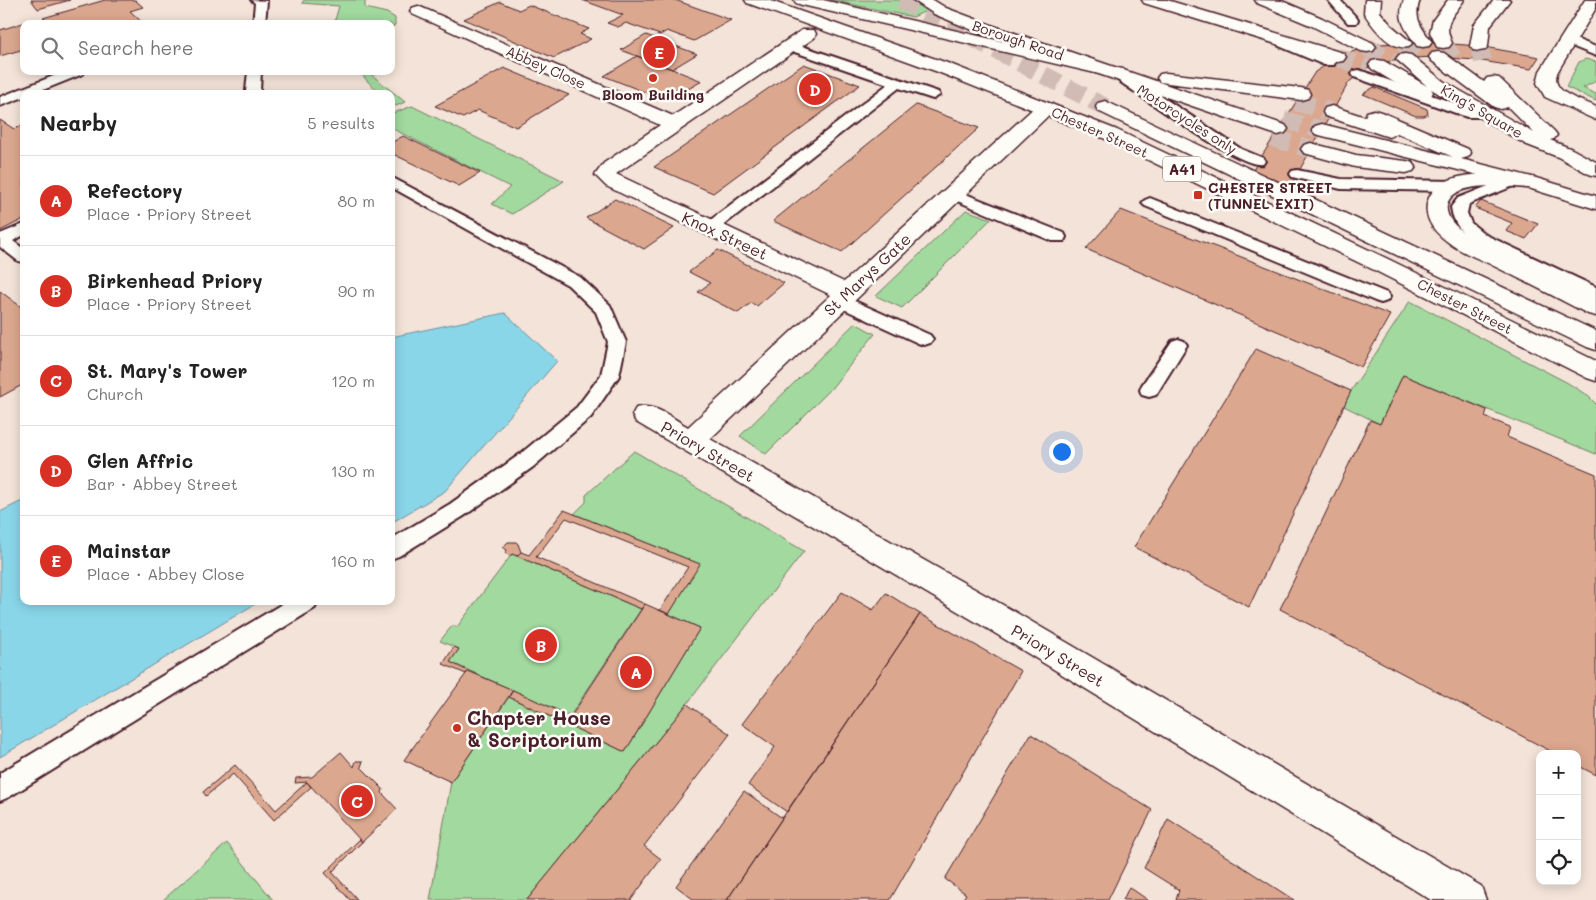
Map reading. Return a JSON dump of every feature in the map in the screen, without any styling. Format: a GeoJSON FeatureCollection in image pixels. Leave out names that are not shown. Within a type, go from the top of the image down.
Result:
{"type":"FeatureCollection","features":[{"type":"Feature","properties":{"kind":"main road","name":"Chester Street"},"geometry":{"type":"LineString","coordinates":[[753,0],[944,68],[1110,134],[1380,264],[1596,372]]}},
{"type":"Feature","properties":{"kind":"main road"},"geometry":{"type":"LineString","coordinates":[[802,0],[1117,73],[1287,115],[1117,73]]}},
{"type":"Feature","properties":{"kind":"main road","name":"Borough Road"},"geometry":{"type":"LineString","coordinates":[[921,0],[940,11],[988,30],[1117,73]]}},
{"type":"Feature","properties":{"kind":"main road"},"geometry":{"type":"LineString","coordinates":[[1150,0],[1308,31],[1360,49],[1331,28],[1288,8],[1262,0]]}},
{"type":"Feature","properties":{"kind":"main road"},"geometry":{"type":"LineString","coordinates":[[1373,0],[1372,13],[1386,30],[1432,55],[1539,137]]}},
{"type":"Feature","properties":{"kind":"main road","name":"King's Square"},"geometry":{"type":"LineString","coordinates":[[1412,0],[1407,10],[1410,24],[1432,55],[1469,81],[1539,137],[1596,170]]}},
{"type":"Feature","properties":{"kind":"main road"},"geometry":{"type":"LineString","coordinates":[[1456,0],[1441,20],[1432,55],[1428,88],[1472,114],[1539,137]]}},
{"type":"Feature","properties":{"kind":"main road"},"geometry":{"type":"LineString","coordinates":[[1432,55],[1461,0]]}},
{"type":"Feature","properties":{"kind":"main road"},"geometry":{"type":"LineString","coordinates":[[1432,55],[1482,24],[1502,0]]}},
{"type":"Feature","properties":{"kind":"main road"},"geometry":{"type":"LineString","coordinates":[[1329,1],[1386,44]]}},
{"type":"Feature","properties":{"kind":"main road"},"geometry":{"type":"LineString","coordinates":[[1592,8],[1568,40],[1546,77],[1547,88],[1552,93],[1596,114]]}},
{"type":"Feature","properties":{"kind":"main road","name":"Abbey Close"},"geometry":{"type":"LineString","coordinates":[[418,11],[674,124]]}},
{"type":"Feature","properties":{"kind":"main road"},"geometry":{"type":"LineString","coordinates":[[1250,21],[1333,60]]}},
{"type":"Feature","properties":{"kind":"main road"},"geometry":{"type":"LineString","coordinates":[[674,124],[808,34]]}},
{"type":"Feature","properties":{"kind":"main road"},"geometry":{"type":"LineString","coordinates":[[1432,55],[1452,83],[1565,153]]}},
{"type":"Feature","properties":{"kind":"main road","name":"King's Square"},"geometry":{"type":"LineString","coordinates":[[1432,55],[1428,88],[1539,137]]}},
{"type":"Feature","properties":{"kind":"main road","name":"Chester Street"},"geometry":{"type":"LineString","coordinates":[[1105,107],[1257,181],[1524,305],[1596,342]]}},
{"type":"Feature","properties":{"kind":"main road","name":"St Marys Gate"},"geometry":{"type":"LineString","coordinates":[[691,441],[1045,108]]}},
{"type":"Feature","properties":{"kind":"main road","name":"Knox Street"},"geometry":{"type":"LineString","coordinates":[[674,124],[611,167],[605,175],[613,182],[710,228],[843,296]]}},
{"type":"Feature","properties":{"kind":"main road"},"geometry":{"type":"LineString","coordinates":[[1520,182],[1355,161],[1324,126],[1596,203]]}},
{"type":"Feature","properties":{"kind":"main road"},"geometry":{"type":"LineString","coordinates":[[1520,182],[1487,180],[1454,186],[1439,196],[1436,205],[1437,215],[1443,226],[1456,238],[1596,308]]}},
{"type":"Feature","properties":{"kind":"main road","name":"Priory Street"},"geometry":{"type":"LineString","coordinates":[[646,415],[999,619],[1467,900]]}},
{"type":"Feature","properties":{"kind":"lane"},"geometry":{"type":"LineString","coordinates":[[257,0],[260,1],[259,20]]}},
{"type":"Feature","properties":{"kind":"lane"},"geometry":{"type":"LineString","coordinates":[[1568,40],[1596,52]]}},
{"type":"Feature","properties":{"kind":"lane"},"geometry":{"type":"LineString","coordinates":[[790,46],[933,95]]}},
{"type":"Feature","properties":{"kind":"lane"},"geometry":{"type":"LineString","coordinates":[[1432,55],[1472,114]]}},
{"type":"Feature","properties":{"kind":"lane","name":"Motorcycles only"},"geometry":{"type":"LineString","coordinates":[[1117,73],[1236,152],[1258,161]]}},
{"type":"Feature","properties":{"kind":"lane"},"geometry":{"type":"LineString","coordinates":[[30,90],[68,75]]}},
{"type":"Feature","properties":{"kind":"lane"},"geometry":{"type":"LineString","coordinates":[[253,90],[254,75]]}},
{"type":"Feature","properties":{"kind":"lane"},"geometry":{"type":"LineString","coordinates":[[710,228],[897,83]]}},
{"type":"Feature","properties":{"kind":"lane"},"geometry":{"type":"LineString","coordinates":[[0,102],[20,94]]}},
{"type":"Feature","properties":{"kind":"lane"},"geometry":{"type":"LineString","coordinates":[[1297,174],[1341,184],[1454,186]]}},
{"type":"Feature","properties":{"kind":"lane"},"geometry":{"type":"LineString","coordinates":[[1520,182],[1463,201],[1459,207],[1462,222],[1466,228],[1485,242],[1596,294]]}},
{"type":"Feature","properties":{"kind":"lane"},"geometry":{"type":"LineString","coordinates":[[395,183],[574,281],[604,309],[617,342],[610,376],[584,412],[526,461],[457,510],[395,548]]}},
{"type":"Feature","properties":{"kind":"lane"},"geometry":{"type":"LineString","coordinates":[[953,194],[1058,237]]}},
{"type":"Feature","properties":{"kind":"lane"},"geometry":{"type":"LineString","coordinates":[[1150,203],[1381,296]]}},
{"type":"Feature","properties":{"kind":"lane"},"geometry":{"type":"LineString","coordinates":[[20,230],[1,240],[20,254]]}},
{"type":"Feature","properties":{"kind":"lane"},"geometry":{"type":"LineString","coordinates":[[843,296],[924,339]]}},
{"type":"Feature","properties":{"kind":"lane"},"geometry":{"type":"LineString","coordinates":[[1149,390],[1178,346]]}},
{"type":"Feature","properties":{"kind":"lane"},"geometry":{"type":"LineString","coordinates":[[0,788],[300,605]]}},
{"type":"Feature","properties":{"kind":"green space"},"geometry":{"type":"Polygon","coordinates":[[[304,0],[365,0],[365,8],[387,13],[395,18],[395,20],[335,20],[339,6],[302,3],[304,0]]]}},
{"type":"Feature","properties":{"kind":"green space"},"geometry":{"type":"Polygon","coordinates":[[[830,0],[910,0],[926,11],[913,17],[830,0]]]}},
{"type":"Feature","properties":{"kind":"green space"},"geometry":{"type":"Polygon","coordinates":[[[1586,59],[1596,62],[1596,81],[1583,88],[1596,94],[1596,101],[1566,87],[1579,62],[1586,59]]]}},
{"type":"Feature","properties":{"kind":"green space"},"geometry":{"type":"Polygon","coordinates":[[[362,75],[372,75],[390,90],[377,90],[362,75]]]}},
{"type":"Feature","properties":{"kind":"green space"},"geometry":{"type":"Polygon","coordinates":[[[395,94],[405,102],[395,105],[395,94]]]}},
{"type":"Feature","properties":{"kind":"green space"},"geometry":{"type":"Polygon","coordinates":[[[412,106],[564,181],[512,214],[492,204],[510,187],[395,130],[395,112],[412,106]]]}},
{"type":"Feature","properties":{"kind":"green space"},"geometry":{"type":"Polygon","coordinates":[[[966,210],[991,219],[902,308],[876,296],[966,210]]]}},
{"type":"Feature","properties":{"kind":"green space"},"geometry":{"type":"Polygon","coordinates":[[[1410,301],[1568,383],[1588,396],[1596,404],[1596,454],[1403,375],[1380,424],[1344,406],[1351,391],[1410,301]]]}},
{"type":"Feature","properties":{"kind":"green space"},"geometry":{"type":"Polygon","coordinates":[[[855,323],[875,334],[830,390],[766,454],[740,436],[855,323]]]}},
{"type":"Feature","properties":{"kind":"green space"},"geometry":{"type":"Polygon","coordinates":[[[634,451],[804,551],[687,704],[527,900],[430,900],[451,782],[509,697],[625,752],[700,628],[669,614],[699,564],[574,514],[586,502],[586,495],[634,451]]]}},
{"type":"Feature","properties":{"kind":"green space"},"geometry":{"type":"Polygon","coordinates":[[[512,554],[641,609],[570,716],[450,662],[459,649],[440,641],[452,626],[457,627],[512,554]]]}},
{"type":"Feature","properties":{"kind":"green space"},"geometry":{"type":"Polygon","coordinates":[[[227,843],[273,900],[163,900],[227,843]]]}},
{"type":"Feature","properties":{"kind":"water"},"geometry":{"type":"Polygon","coordinates":[[[505,313],[557,361],[445,491],[395,521],[395,336],[505,313]]]}},
{"type":"Feature","properties":{"kind":"water"},"geometry":{"type":"Polygon","coordinates":[[[20,502],[20,605],[253,605],[0,757],[0,512],[20,502]]]}},
{"type":"Feature","properties":{"kind":"building"},"geometry":{"type":"Polygon","coordinates":[[[31,0],[70,0],[38,9],[31,0]]]}},
{"type":"Feature","properties":{"kind":"building"},"geometry":{"type":"Polygon","coordinates":[[[105,0],[135,0],[143,7],[130,11],[140,20],[45,20],[43,18],[105,0]]]}},
{"type":"Feature","properties":{"kind":"building"},"geometry":{"type":"Polygon","coordinates":[[[582,0],[675,0],[731,20],[694,41],[667,31],[660,35],[626,23],[618,27],[607,23],[623,15],[582,0]]]}},
{"type":"Feature","properties":{"kind":"building"},"geometry":{"type":"Polygon","coordinates":[[[500,2],[519,10],[529,5],[589,29],[580,34],[591,39],[554,58],[464,19],[500,2]]]}},
{"type":"Feature","properties":{"kind":"building"},"geometry":{"type":"Polygon","coordinates":[[[20,24],[20,50],[0,56],[0,30],[20,24]]]}},
{"type":"Feature","properties":{"kind":"building"},"geometry":{"type":"Polygon","coordinates":[[[646,35],[697,54],[672,69],[621,50],[646,35]]]}},
{"type":"Feature","properties":{"kind":"building"},"geometry":{"type":"Polygon","coordinates":[[[1425,42],[1479,46],[1539,57],[1531,69],[1476,60],[1434,57],[1397,59],[1367,68],[1349,82],[1290,187],[1253,170],[1315,72],[1341,55],[1378,44],[1425,42]]]}},
{"type":"Feature","properties":{"kind":"building","name":"Bloom Building"},"geometry":{"type":"Polygon","coordinates":[[[637,56],[702,81],[683,92],[672,88],[657,97],[604,76],[637,56]]]}},
{"type":"Feature","properties":{"kind":"building"},"geometry":{"type":"Polygon","coordinates":[[[804,64],[860,85],[713,193],[654,167],[804,64]]]}},
{"type":"Feature","properties":{"kind":"building"},"geometry":{"type":"Polygon","coordinates":[[[504,68],[569,95],[516,127],[478,110],[463,118],[435,106],[504,68]]]}},
{"type":"Feature","properties":{"kind":"building"},"geometry":{"type":"Polygon","coordinates":[[[1374,87],[1427,109],[1428,114],[1416,116],[1363,94],[1374,87]]]}},
{"type":"Feature","properties":{"kind":"building"},"geometry":{"type":"Polygon","coordinates":[[[916,105],[979,128],[842,252],[773,221],[916,105]]]}},
{"type":"Feature","properties":{"kind":"building"},"geometry":{"type":"Polygon","coordinates":[[[0,120],[14,129],[20,127],[20,221],[0,231],[0,120]]]}},
{"type":"Feature","properties":{"kind":"building"},"geometry":{"type":"Polygon","coordinates":[[[403,136],[480,173],[459,186],[395,155],[395,141],[403,136]]]}},
{"type":"Feature","properties":{"kind":"building"},"geometry":{"type":"Polygon","coordinates":[[[615,199],[674,228],[644,249],[586,218],[615,199]]]}},
{"type":"Feature","properties":{"kind":"building"},"geometry":{"type":"Polygon","coordinates":[[[1481,201],[1538,224],[1526,239],[1506,231],[1512,223],[1475,208],[1481,201]]]}},
{"type":"Feature","properties":{"kind":"building"},"geometry":{"type":"Polygon","coordinates":[[[1121,210],[1390,315],[1361,367],[1086,249],[1121,210]]]}},
{"type":"Feature","properties":{"kind":"building"},"geometry":{"type":"Polygon","coordinates":[[[718,250],[784,283],[757,306],[751,303],[738,313],[698,292],[710,283],[689,272],[718,250]]]}},
{"type":"Feature","properties":{"kind":"building"},"geometry":{"type":"Polygon","coordinates":[[[0,291],[20,306],[20,386],[0,397],[0,291]]]}},
{"type":"Feature","properties":{"kind":"building"},"geometry":{"type":"Polygon","coordinates":[[[1256,349],[1351,391],[1249,607],[1134,547],[1256,349]]]}},
{"type":"Feature","properties":{"kind":"building"},"geometry":{"type":"Polygon","coordinates":[[[1403,375],[1487,410],[1485,417],[1510,427],[1507,437],[1596,474],[1596,775],[1581,767],[1581,750],[1548,750],[1280,609],[1370,420],[1380,424],[1403,375]]]}},
{"type":"Feature","properties":{"kind":"building"},"geometry":{"type":"Polygon","coordinates":[[[564,510],[700,564],[669,614],[660,610],[688,567],[566,518],[536,557],[645,604],[641,609],[517,556],[521,552],[529,555],[564,510]]]}},
{"type":"Feature","properties":{"kind":"building"},"geometry":{"type":"Polygon","coordinates":[[[508,542],[516,542],[518,544],[521,552],[517,556],[512,554],[510,556],[505,553],[507,550],[503,547],[508,542]]]}},
{"type":"Feature","properties":{"kind":"building"},"geometry":{"type":"Polygon","coordinates":[[[842,592],[873,610],[886,593],[920,614],[787,812],[748,785],[775,747],[742,724],[842,592]]]}},
{"type":"Feature","properties":{"kind":"building"},"geometry":{"type":"Polygon","coordinates":[[[645,604],[700,628],[625,752],[566,724],[645,604]]]}},
{"type":"Feature","properties":{"kind":"building"},"geometry":{"type":"Polygon","coordinates":[[[920,614],[1021,671],[890,900],[727,900],[920,614]]]}},
{"type":"Feature","properties":{"kind":"building"},"geometry":{"type":"Polygon","coordinates":[[[454,647],[459,649],[450,662],[468,671],[466,674],[443,664],[454,647]]]}},
{"type":"Feature","properties":{"kind":"building","name":"Chapter House & Scriptorium"},"geometry":{"type":"Polygon","coordinates":[[[468,671],[513,690],[451,782],[404,760],[468,671]]]}},
{"type":"Feature","properties":{"kind":"building"},"geometry":{"type":"Polygon","coordinates":[[[513,690],[570,716],[566,724],[509,697],[513,690]]]}},
{"type":"Feature","properties":{"kind":"building"},"geometry":{"type":"Polygon","coordinates":[[[687,704],[730,734],[644,846],[661,859],[631,900],[527,900],[687,704]]]}},
{"type":"Feature","properties":{"kind":"building"},"geometry":{"type":"Polygon","coordinates":[[[1031,734],[1152,810],[1108,900],[962,900],[966,894],[945,879],[1031,734]]]}},
{"type":"Feature","properties":{"kind":"building"},"geometry":{"type":"Polygon","coordinates":[[[341,752],[354,767],[356,761],[363,761],[361,767],[383,789],[382,793],[397,809],[362,842],[307,782],[295,783],[296,778],[312,777],[341,752]]]}},
{"type":"Feature","properties":{"kind":"building"},"geometry":{"type":"Polygon","coordinates":[[[235,765],[276,810],[307,782],[311,787],[274,820],[233,774],[206,796],[203,792],[235,765]]]}},
{"type":"Feature","properties":{"kind":"building"},"geometry":{"type":"Polygon","coordinates":[[[744,791],[782,818],[727,900],[694,900],[676,886],[744,791]]]}},
{"type":"Feature","properties":{"kind":"building"},"geometry":{"type":"Polygon","coordinates":[[[1168,819],[1294,900],[1176,900],[1179,890],[1144,868],[1168,819]]]}},
{"type":"Feature","properties":{"kind":"building"},"geometry":{"type":"Polygon","coordinates":[[[360,839],[362,842],[332,872],[358,900],[350,900],[325,873],[360,839]]]}},
{"type":"Feature","properties":{"kind":"building"},"geometry":{"type":"Polygon","coordinates":[[[1129,887],[1148,900],[1123,900],[1129,887]]]}},
{"type":"Feature","properties":{"kind":"tunnel"},"geometry":{"type":"LineString","coordinates":[[900,0],[1105,107]]}},
{"type":"Feature","properties":{"kind":"tunnel"},"geometry":{"type":"LineString","coordinates":[[1403,43],[1421,58]]}},
{"type":"Feature","properties":{"kind":"tunnel"},"geometry":{"type":"LineString","coordinates":[[1443,43],[1453,58]]}},
{"type":"Feature","properties":{"kind":"tunnel"},"geometry":{"type":"LineString","coordinates":[[1479,46],[1483,61]]}},
{"type":"Feature","properties":{"kind":"tunnel"},"geometry":{"type":"LineString","coordinates":[[1367,47],[1392,61]]}},
{"type":"Feature","properties":{"kind":"tunnel"},"geometry":{"type":"LineString","coordinates":[[1337,57],[1367,68]]}},
{"type":"Feature","properties":{"kind":"tunnel"},"geometry":{"type":"LineString","coordinates":[[1296,102],[1332,112]]}},
{"type":"Feature","properties":{"kind":"tunnel"},"geometry":{"type":"LineString","coordinates":[[1284,120],[1322,130]]}},
{"type":"Feature","properties":{"kind":"tunnel"},"geometry":{"type":"LineString","coordinates":[[1273,138],[1311,149]]}},
{"type":"Feature","properties":{"kind":"place","name":"Mainstar"},"geometry":{"type":"Point","coordinates":[659,52]}},
{"type":"Feature","properties":{"kind":"place","name":"Bloom Building"},"geometry":{"type":"Point","coordinates":[653,78]}},
{"type":"Feature","properties":{"kind":"place","name":"Glen Affric"},"geometry":{"type":"Point","coordinates":[815,89]}},
{"type":"Feature","properties":{"kind":"place","name":"CHESTER STREET (TUNNEL EXIT)"},"geometry":{"type":"Point","coordinates":[1198,195]}},
{"type":"Feature","properties":{"kind":"place","name":"Birkenhead Priory"},"geometry":{"type":"Point","coordinates":[541,645]}},
{"type":"Feature","properties":{"kind":"place","name":"Refectory"},"geometry":{"type":"Point","coordinates":[636,672]}},
{"type":"Feature","properties":{"kind":"place","name":"Chapter House & Scriptorium"},"geometry":{"type":"Point","coordinates":[457,728]}},
{"type":"Feature","properties":{"kind":"place","name":"St. Mary's Tower"},"geometry":{"type":"Point","coordinates":[357,801]}}]}
